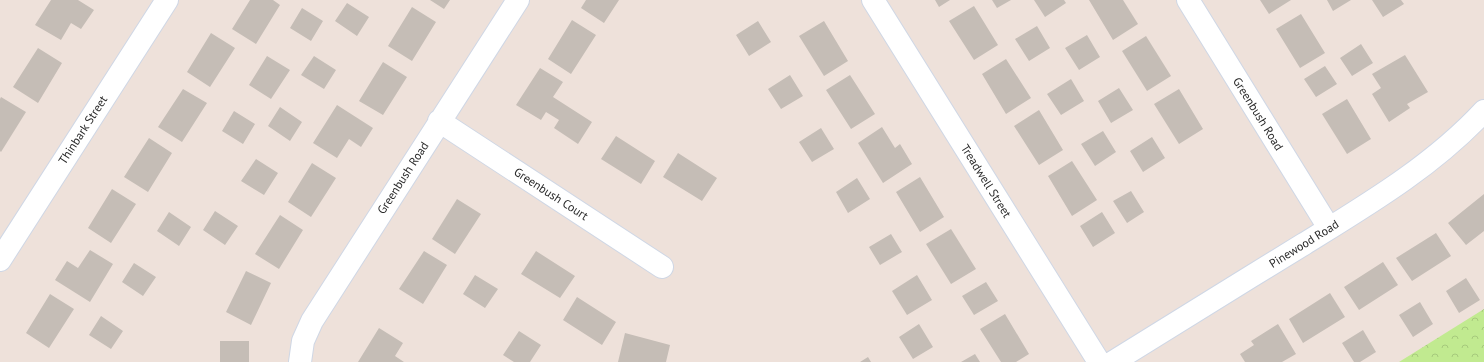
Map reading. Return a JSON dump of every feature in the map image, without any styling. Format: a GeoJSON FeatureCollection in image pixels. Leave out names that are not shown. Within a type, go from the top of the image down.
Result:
{"type":"FeatureCollection","features":[{"type":"Feature","properties":{"kind":"street","name":"Thinbark Street"},"geometry":{"type":"LineString","coordinates":[[0,260],[166,0]]}},
{"type":"Feature","properties":{"kind":"street","name":"Greenbush Road"},"geometry":{"type":"LineString","coordinates":[[300,362],[303,341],[312,321],[518,0]]}},
{"type":"Feature","properties":{"kind":"street","name":"Treadwell Street"},"geometry":{"type":"LineString","coordinates":[[874,0],[1099,362]]}},
{"type":"Feature","properties":{"kind":"street","name":"Greenbush Road"},"geometry":{"type":"LineString","coordinates":[[1188,0],[1329,228]]}},
{"type":"Feature","properties":{"kind":"street","name":"Pinewood Road"},"geometry":{"type":"LineString","coordinates":[[1113,362],[1329,228],[1411,175],[1440,152],[1484,111]]}},
{"type":"Feature","properties":{"kind":"street","name":"Greenbush Court"},"geometry":{"type":"LineString","coordinates":[[439,121],[662,267]]}},
{"type":"Feature","properties":{"kind":"green space"},"geometry":{"type":"Polygon","coordinates":[[[1484,309],[1484,362],[1399,362],[1484,309]]]}},
{"type":"Feature","properties":{"kind":"building"},"geometry":{"type":"Polygon","coordinates":[[[51,0],[78,0],[94,10],[81,29],[71,23],[61,40],[35,25],[51,0]]]}},
{"type":"Feature","properties":{"kind":"building"},"geometry":{"type":"Polygon","coordinates":[[[250,0],[273,0],[280,5],[256,44],[232,29],[250,0]]]}},
{"type":"Feature","properties":{"kind":"building"},"geometry":{"type":"Polygon","coordinates":[[[430,0],[450,0],[444,9],[430,0]]]}},
{"type":"Feature","properties":{"kind":"building"},"geometry":{"type":"Polygon","coordinates":[[[586,0],[619,0],[604,23],[581,8],[586,0]]]}},
{"type":"Feature","properties":{"kind":"building"},"geometry":{"type":"Polygon","coordinates":[[[935,0],[950,0],[939,7],[935,0]]]}},
{"type":"Feature","properties":{"kind":"building"},"geometry":{"type":"Polygon","coordinates":[[[992,0],[1011,0],[997,8],[992,0]]]}},
{"type":"Feature","properties":{"kind":"building"},"geometry":{"type":"Polygon","coordinates":[[[1034,0],[1064,0],[1066,3],[1045,17],[1034,0]]]}},
{"type":"Feature","properties":{"kind":"building"},"geometry":{"type":"Polygon","coordinates":[[[1089,0],[1123,0],[1138,24],[1113,40],[1089,0]]]}},
{"type":"Feature","properties":{"kind":"building"},"geometry":{"type":"Polygon","coordinates":[[[1260,0],[1291,0],[1269,14],[1260,0]]]}},
{"type":"Feature","properties":{"kind":"building"},"geometry":{"type":"Polygon","coordinates":[[[1327,0],[1351,0],[1333,11],[1327,0]]]}},
{"type":"Feature","properties":{"kind":"building"},"geometry":{"type":"Polygon","coordinates":[[[1372,0],[1401,0],[1404,4],[1383,17],[1372,0]]]}},
{"type":"Feature","properties":{"kind":"building"},"geometry":{"type":"Polygon","coordinates":[[[347,3],[369,17],[357,36],[335,21],[347,3]]]}},
{"type":"Feature","properties":{"kind":"building"},"geometry":{"type":"Polygon","coordinates":[[[974,6],[998,45],[974,60],[949,21],[974,6]]]}},
{"type":"Feature","properties":{"kind":"building"},"geometry":{"type":"Polygon","coordinates":[[[412,7],[436,22],[412,61],[388,46],[412,7]]]}},
{"type":"Feature","properties":{"kind":"building"},"geometry":{"type":"Polygon","coordinates":[[[302,8],[323,21],[311,41],[290,28],[302,8]]]}},
{"type":"Feature","properties":{"kind":"building"},"geometry":{"type":"Polygon","coordinates":[[[1301,14],[1325,53],[1300,68],[1276,29],[1301,14]]]}},
{"type":"Feature","properties":{"kind":"building"},"geometry":{"type":"Polygon","coordinates":[[[572,20],[596,35],[571,74],[548,59],[572,20]]]}},
{"type":"Feature","properties":{"kind":"building"},"geometry":{"type":"Polygon","coordinates":[[[758,21],[771,42],[749,56],[736,35],[758,21]]]}},
{"type":"Feature","properties":{"kind":"building"},"geometry":{"type":"Polygon","coordinates":[[[824,21],[848,61],[824,76],[799,36],[824,21]]]}},
{"type":"Feature","properties":{"kind":"building"},"geometry":{"type":"Polygon","coordinates":[[[1037,26],[1050,48],[1029,61],[1015,39],[1037,26]]]}},
{"type":"Feature","properties":{"kind":"building"},"geometry":{"type":"Polygon","coordinates":[[[211,33],[235,48],[210,87],[187,72],[211,33]]]}},
{"type":"Feature","properties":{"kind":"building"},"geometry":{"type":"Polygon","coordinates":[[[1087,35],[1100,57],[1079,70],[1065,48],[1087,35]]]}},
{"type":"Feature","properties":{"kind":"building"},"geometry":{"type":"Polygon","coordinates":[[[1146,36],[1171,76],[1147,91],[1122,51],[1146,36]]]}},
{"type":"Feature","properties":{"kind":"building"},"geometry":{"type":"Polygon","coordinates":[[[1361,44],[1373,63],[1352,76],[1340,58],[1361,44]]]}},
{"type":"Feature","properties":{"kind":"building"},"geometry":{"type":"Polygon","coordinates":[[[38,48],[62,63],[38,103],[13,87],[38,48]]]}},
{"type":"Feature","properties":{"kind":"building"},"geometry":{"type":"Polygon","coordinates":[[[1405,55],[1428,92],[1407,104],[1410,108],[1389,122],[1372,94],[1381,88],[1372,74],[1405,55]]]}},
{"type":"Feature","properties":{"kind":"building"},"geometry":{"type":"Polygon","coordinates":[[[267,56],[290,70],[271,99],[249,85],[267,56]]]}},
{"type":"Feature","properties":{"kind":"building"},"geometry":{"type":"Polygon","coordinates":[[[314,56],[336,70],[324,89],[301,75],[314,56]]]}},
{"type":"Feature","properties":{"kind":"building"},"geometry":{"type":"Polygon","coordinates":[[[1006,59],[1031,98],[1006,114],[982,74],[1006,59]]]}},
{"type":"Feature","properties":{"kind":"building"},"geometry":{"type":"Polygon","coordinates":[[[383,62],[407,77],[383,115],[359,101],[383,62]]]}},
{"type":"Feature","properties":{"kind":"building"},"geometry":{"type":"Polygon","coordinates":[[[1325,66],[1337,84],[1316,97],[1304,79],[1325,66]]]}},
{"type":"Feature","properties":{"kind":"building"},"geometry":{"type":"Polygon","coordinates":[[[540,68],[563,82],[553,97],[592,122],[578,144],[554,128],[559,120],[546,112],[541,120],[516,105],[540,68]]]}},
{"type":"Feature","properties":{"kind":"building"},"geometry":{"type":"Polygon","coordinates":[[[790,75],[803,96],[781,109],[768,89],[790,75]]]}},
{"type":"Feature","properties":{"kind":"building"},"geometry":{"type":"Polygon","coordinates":[[[850,75],[875,114],[851,129],[826,90],[850,75]]]}},
{"type":"Feature","properties":{"kind":"building"},"geometry":{"type":"Polygon","coordinates":[[[1071,79],[1084,101],[1061,115],[1047,94],[1071,79]]]}},
{"type":"Feature","properties":{"kind":"building"},"geometry":{"type":"Polygon","coordinates":[[[1119,88],[1133,110],[1111,123],[1098,101],[1119,88]]]}},
{"type":"Feature","properties":{"kind":"building"},"geometry":{"type":"Polygon","coordinates":[[[183,89],[207,103],[182,142],[158,127],[183,89]]]}},
{"type":"Feature","properties":{"kind":"building"},"geometry":{"type":"Polygon","coordinates":[[[1179,89],[1203,129],[1179,144],[1154,104],[1179,89]]]}},
{"type":"Feature","properties":{"kind":"building"},"geometry":{"type":"Polygon","coordinates":[[[1,97],[26,112],[1,152],[0,99],[1,97]]]}},
{"type":"Feature","properties":{"kind":"building"},"geometry":{"type":"Polygon","coordinates":[[[1347,99],[1371,139],[1347,154],[1322,114],[1347,99]]]}},
{"type":"Feature","properties":{"kind":"building"},"geometry":{"type":"Polygon","coordinates":[[[337,105],[373,128],[361,147],[349,139],[337,158],[313,143],[337,105]]]}},
{"type":"Feature","properties":{"kind":"building"},"geometry":{"type":"Polygon","coordinates":[[[280,107],[302,122],[290,141],[268,126],[280,107]]]}},
{"type":"Feature","properties":{"kind":"building"},"geometry":{"type":"Polygon","coordinates":[[[1039,110],[1063,150],[1039,165],[1014,126],[1039,110]]]}},
{"type":"Feature","properties":{"kind":"building"},"geometry":{"type":"Polygon","coordinates":[[[234,111],[255,124],[243,144],[222,131],[234,111]]]}},
{"type":"Feature","properties":{"kind":"building"},"geometry":{"type":"Polygon","coordinates":[[[882,127],[895,148],[900,144],[912,164],[883,183],[858,143],[882,127]]]}},
{"type":"Feature","properties":{"kind":"building"},"geometry":{"type":"Polygon","coordinates":[[[821,128],[834,149],[812,162],[799,142],[821,128]]]}},
{"type":"Feature","properties":{"kind":"building"},"geometry":{"type":"Polygon","coordinates":[[[1103,131],[1116,152],[1095,166],[1081,144],[1103,131]]]}},
{"type":"Feature","properties":{"kind":"building"},"geometry":{"type":"Polygon","coordinates":[[[616,136],[655,161],[641,184],[601,159],[616,136]]]}},
{"type":"Feature","properties":{"kind":"building"},"geometry":{"type":"Polygon","coordinates":[[[1152,137],[1165,158],[1143,172],[1130,151],[1152,137]]]}},
{"type":"Feature","properties":{"kind":"building"},"geometry":{"type":"Polygon","coordinates":[[[149,138],[172,153],[148,192],[124,177],[149,138]]]}},
{"type":"Feature","properties":{"kind":"building"},"geometry":{"type":"Polygon","coordinates":[[[678,153],[717,178],[702,201],[663,177],[678,153]]]}},
{"type":"Feature","properties":{"kind":"building"},"geometry":{"type":"Polygon","coordinates":[[[256,159],[278,173],[264,195],[241,181],[256,159]]]}},
{"type":"Feature","properties":{"kind":"building"},"geometry":{"type":"Polygon","coordinates":[[[1072,161],[1097,200],[1072,216],[1048,176],[1072,161]]]}},
{"type":"Feature","properties":{"kind":"building"},"geometry":{"type":"Polygon","coordinates":[[[312,163],[336,178],[311,217],[288,202],[312,163]]]}},
{"type":"Feature","properties":{"kind":"building"},"geometry":{"type":"Polygon","coordinates":[[[920,177],[944,217],[920,232],[896,192],[920,177]]]}},
{"type":"Feature","properties":{"kind":"building"},"geometry":{"type":"Polygon","coordinates":[[[857,178],[870,199],[848,213],[836,192],[857,178]]]}},
{"type":"Feature","properties":{"kind":"building"},"geometry":{"type":"Polygon","coordinates":[[[112,189],[136,204],[111,243],[88,228],[112,189]]]}},
{"type":"Feature","properties":{"kind":"building"},"geometry":{"type":"Polygon","coordinates":[[[1131,191],[1144,212],[1127,223],[1113,201],[1131,191]]]}},
{"type":"Feature","properties":{"kind":"building"},"geometry":{"type":"Polygon","coordinates":[[[1484,194],[1484,231],[1466,245],[1448,223],[1484,194]]]}},
{"type":"Feature","properties":{"kind":"building"},"geometry":{"type":"Polygon","coordinates":[[[457,199],[481,214],[455,254],[432,239],[457,199]]]}},
{"type":"Feature","properties":{"kind":"building"},"geometry":{"type":"Polygon","coordinates":[[[215,211],[238,226],[225,245],[203,230],[215,211]]]}},
{"type":"Feature","properties":{"kind":"building"},"geometry":{"type":"Polygon","coordinates":[[[169,212],[191,227],[179,246],[157,231],[169,212]]]}},
{"type":"Feature","properties":{"kind":"building"},"geometry":{"type":"Polygon","coordinates":[[[1102,212],[1115,233],[1093,247],[1080,226],[1102,212]]]}},
{"type":"Feature","properties":{"kind":"building"},"geometry":{"type":"Polygon","coordinates":[[[280,215],[303,230],[279,269],[255,254],[280,215]]]}},
{"type":"Feature","properties":{"kind":"building"},"geometry":{"type":"Polygon","coordinates":[[[951,229],[976,269],[951,284],[926,244],[951,229]]]}},
{"type":"Feature","properties":{"kind":"building"},"geometry":{"type":"Polygon","coordinates":[[[1436,233],[1451,256],[1412,281],[1396,258],[1436,233]]]}},
{"type":"Feature","properties":{"kind":"building"},"geometry":{"type":"Polygon","coordinates":[[[891,234],[902,252],[880,265],[869,247],[891,234]]]}},
{"type":"Feature","properties":{"kind":"building"},"geometry":{"type":"Polygon","coordinates":[[[90,250],[113,264],[90,302],[55,280],[67,261],[78,268],[90,250]]]}},
{"type":"Feature","properties":{"kind":"building"},"geometry":{"type":"Polygon","coordinates":[[[424,251],[447,265],[423,304],[399,289],[424,251]]]}},
{"type":"Feature","properties":{"kind":"building"},"geometry":{"type":"Polygon","coordinates":[[[536,251],[575,276],[560,298],[521,274],[536,251]]]}},
{"type":"Feature","properties":{"kind":"building"},"geometry":{"type":"Polygon","coordinates":[[[1383,262],[1398,285],[1359,310],[1344,287],[1383,262]]]}},
{"type":"Feature","properties":{"kind":"building"},"geometry":{"type":"Polygon","coordinates":[[[134,263],[156,277],[143,296],[122,282],[134,263]]]}},
{"type":"Feature","properties":{"kind":"building"},"geometry":{"type":"Polygon","coordinates":[[[246,271],[271,283],[251,325],[226,312],[246,271]]]}},
{"type":"Feature","properties":{"kind":"building"},"geometry":{"type":"Polygon","coordinates":[[[475,275],[498,289],[485,308],[463,294],[475,275]]]}},
{"type":"Feature","properties":{"kind":"building"},"geometry":{"type":"Polygon","coordinates":[[[917,275],[932,300],[907,315],[892,291],[917,275]]]}},
{"type":"Feature","properties":{"kind":"building"},"geometry":{"type":"Polygon","coordinates":[[[1466,278],[1480,300],[1459,313],[1446,291],[1466,278]]]}},
{"type":"Feature","properties":{"kind":"building"},"geometry":{"type":"Polygon","coordinates":[[[986,282],[998,301],[974,315],[962,296],[986,282]]]}},
{"type":"Feature","properties":{"kind":"building"},"geometry":{"type":"Polygon","coordinates":[[[1330,293],[1345,317],[1303,343],[1289,319],[1330,293]]]}},
{"type":"Feature","properties":{"kind":"building"},"geometry":{"type":"Polygon","coordinates":[[[50,294],[74,309],[49,348],[26,333],[50,294]]]}},
{"type":"Feature","properties":{"kind":"building"},"geometry":{"type":"Polygon","coordinates":[[[577,297],[616,322],[602,345],[563,320],[577,297]]]}},
{"type":"Feature","properties":{"kind":"building"},"geometry":{"type":"Polygon","coordinates":[[[1420,302],[1433,324],[1413,337],[1399,315],[1420,302]]]}},
{"type":"Feature","properties":{"kind":"building"},"geometry":{"type":"Polygon","coordinates":[[[1005,314],[1029,354],[1016,362],[1001,362],[980,329],[1005,314]]]}},
{"type":"Feature","properties":{"kind":"building"},"geometry":{"type":"Polygon","coordinates":[[[101,316],[123,331],[111,349],[89,335],[101,316]]]}},
{"type":"Feature","properties":{"kind":"building"},"geometry":{"type":"Polygon","coordinates":[[[919,324],[933,347],[913,359],[899,337],[919,324]]]}},
{"type":"Feature","properties":{"kind":"building"},"geometry":{"type":"Polygon","coordinates":[[[1278,324],[1296,354],[1282,362],[1245,362],[1240,354],[1254,345],[1251,341],[1278,324]]]}},
{"type":"Feature","properties":{"kind":"building"},"geometry":{"type":"Polygon","coordinates":[[[379,328],[403,343],[395,356],[404,362],[358,362],[379,328]]]}},
{"type":"Feature","properties":{"kind":"building"},"geometry":{"type":"Polygon","coordinates":[[[1363,330],[1376,352],[1360,362],[1354,362],[1342,343],[1363,330]]]}},
{"type":"Feature","properties":{"kind":"building"},"geometry":{"type":"Polygon","coordinates":[[[519,331],[541,345],[530,362],[514,362],[503,355],[519,331]]]}},
{"type":"Feature","properties":{"kind":"building"},"geometry":{"type":"Polygon","coordinates":[[[625,333],[670,345],[666,362],[618,362],[625,333]]]}},
{"type":"Feature","properties":{"kind":"building"},"geometry":{"type":"Polygon","coordinates":[[[220,341],[249,341],[249,362],[220,362],[220,341]]]}},
{"type":"Feature","properties":{"kind":"building"},"geometry":{"type":"Polygon","coordinates":[[[975,354],[980,362],[961,362],[975,354]]]}},
{"type":"Feature","properties":{"kind":"building"},"geometry":{"type":"Polygon","coordinates":[[[868,357],[871,362],[860,362],[868,357]]]}}]}
